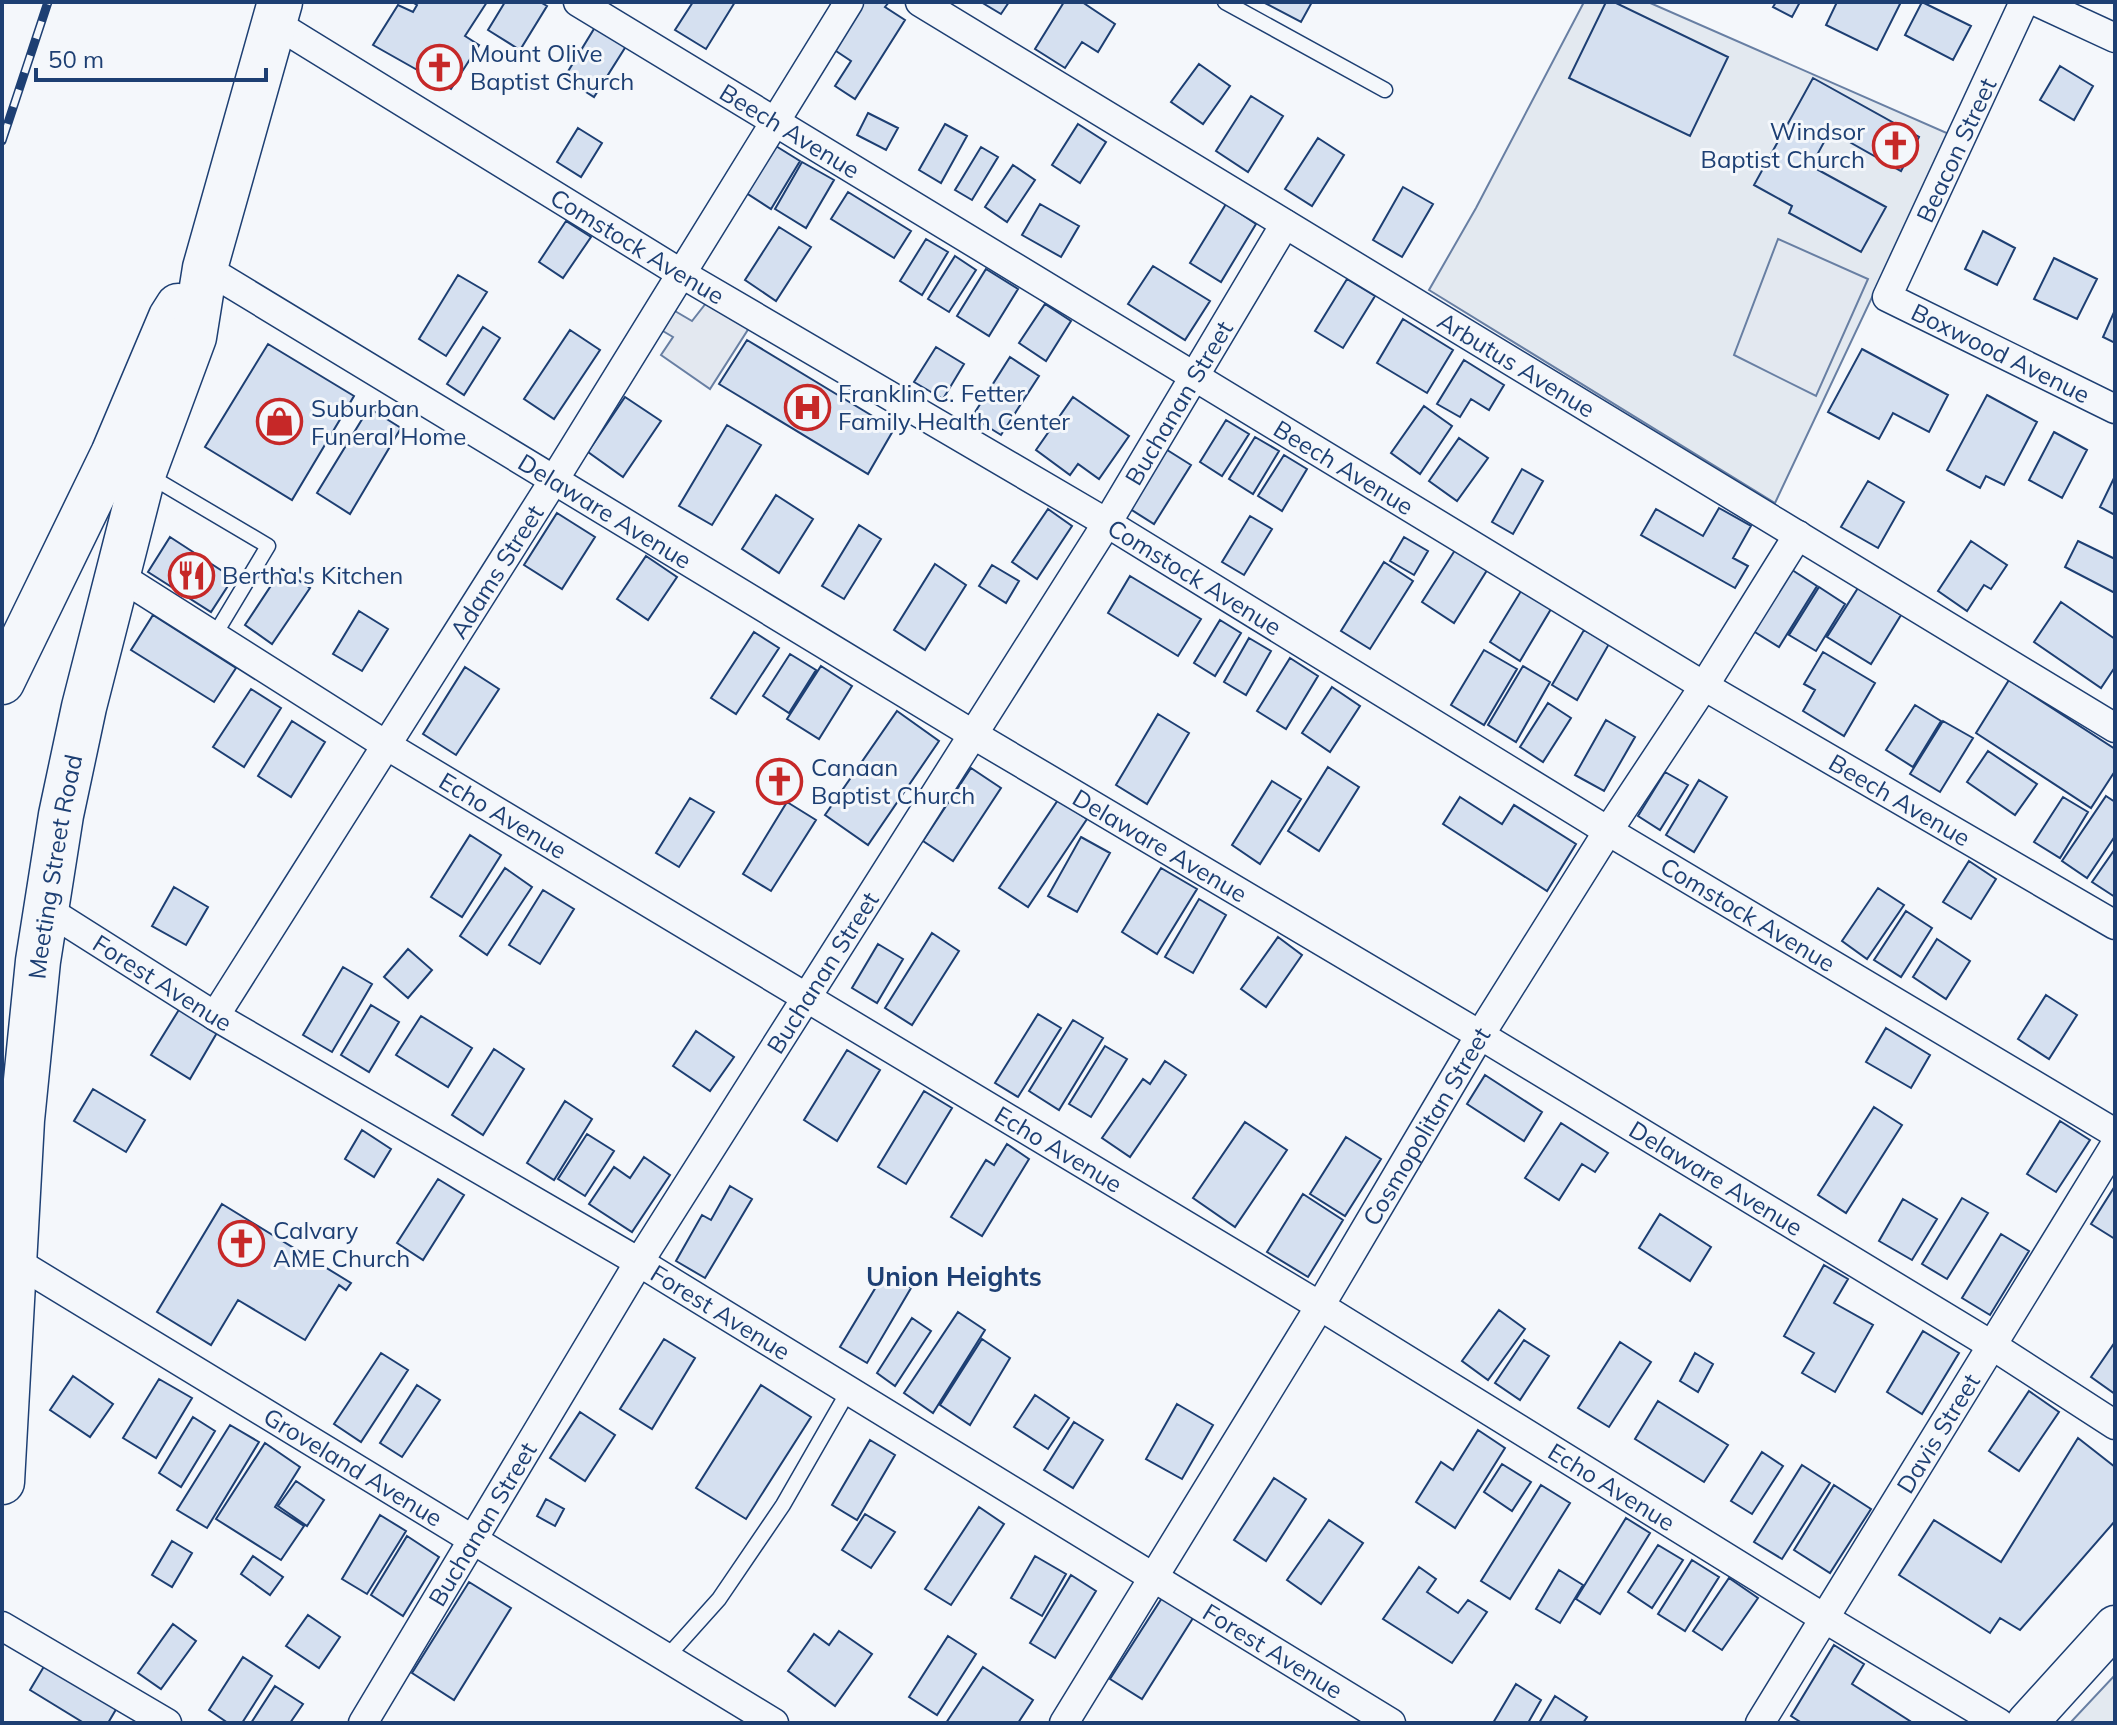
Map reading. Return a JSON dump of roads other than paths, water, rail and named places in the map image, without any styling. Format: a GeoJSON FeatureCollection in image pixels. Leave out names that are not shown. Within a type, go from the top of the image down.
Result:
{"type":"FeatureCollection","features":[{"type":"Feature","properties":{"kind":"main road","name":"Meeting Street Road"},"geometry":{"type":"LineString","coordinates":[[2,1482],[22,1120],[46,909],[61,815],[81,722],[144,472],[194,337],[205,268],[277,12]]}},
{"type":"Feature","properties":{"kind":"main road","name":"Meeting Street Road"},"geometry":{"type":"LineString","coordinates":[[2,682],[113,454],[171,317],[205,268]]}},
{"type":"Feature","properties":{"kind":"street","name":"Beech Avenue"},"geometry":{"type":"LineString","coordinates":[[578,2],[1704,686],[2115,925]]}},
{"type":"Feature","properties":{"kind":"street","name":"Adams Street"},"geometry":{"type":"LineString","coordinates":[[215,1016],[554,480],[849,2]]}},
{"type":"Feature","properties":{"kind":"street","name":"Arbutus Avenue"},"geometry":{"type":"LineString","coordinates":[[920,2],[2115,728]]}},
{"type":"Feature","properties":{"kind":"street","name":"Beacon Street"},"geometry":{"type":"LineString","coordinates":[[1887,297],[2024,2]]}},
{"type":"Feature","properties":{"kind":"street"},"geometry":{"type":"LineString","coordinates":[[2037,2],[2115,38]]}},
{"type":"Feature","properties":{"kind":"street","name":"Comstock Avenue"},"geometry":{"type":"LineString","coordinates":[[277,12],[682,274],[1107,523],[1608,831],[2115,1133]]}},
{"type":"Feature","properties":{"kind":"street","name":"Buchanan Street"},"geometry":{"type":"LineString","coordinates":[[363,1723],[639,1262],[1107,523],[1285,224]]}},
{"type":"Feature","properties":{"kind":"street","name":"Delaware Avenue"},"geometry":{"type":"LineString","coordinates":[[205,268],[974,735],[1480,1035],[1993,1346],[2115,1425]]}},
{"type":"Feature","properties":{"kind":"street","name":"Boxwood Avenue"},"geometry":{"type":"LineString","coordinates":[[1887,297],[2115,409]]}},
{"type":"Feature","properties":{"kind":"street","name":"Cosmopolitan Street"},"geometry":{"type":"LineString","coordinates":[[1064,1723],[1320,1306],[1480,1035],[1798,535]]}},
{"type":"Feature","properties":{"kind":"street","name":"Echo Avenue"},"geometry":{"type":"LineString","coordinates":[[118,575],[386,745],[1320,1306],[1999,1723]]}},
{"type":"Feature","properties":{"kind":"street","name":"Forest Avenue"},"geometry":{"type":"LineString","coordinates":[[46,909],[215,1016],[639,1262],[1391,1723]]}},
{"type":"Feature","properties":{"kind":"street","name":"Davis Street"},"geometry":{"type":"LineString","coordinates":[[1760,1723],[2115,1145]]}},
{"type":"Feature","properties":{"kind":"street","name":"Groveland Avenue"},"geometry":{"type":"LineString","coordinates":[[15,1261],[774,1723]]}},
{"type":"Feature","properties":{"kind":"street"},"geometry":{"type":"LineString","coordinates":[[2,1626],[167,1723]]}},
{"type":"Feature","properties":{"kind":"street"},"geometry":{"type":"LineString","coordinates":[[2027,1723],[2115,1626]]}},
{"type":"Feature","properties":{"kind":"lane"},"geometry":{"type":"LineString","coordinates":[[1225,2],[1385,90]]}},
{"type":"Feature","properties":{"kind":"lane"},"geometry":{"type":"LineString","coordinates":[[144,472],[268,546],[214,636]]}},
{"type":"Feature","properties":{"kind":"lane"},"geometry":{"type":"LineString","coordinates":[[667,1657],[719,1599],[775,1517],[849,1390]]}},
{"type":"Feature","properties":{"kind":"railway"},"geometry":{"type":"LineString","coordinates":[[2,141],[48,2]]}},
{"type":"Feature","properties":{"kind":"place","name":"Mount Olive Baptist Church"},"geometry":{"type":"Point","coordinates":[439,67]}},
{"type":"Feature","properties":{"kind":"place","name":"Windsor Baptist Church"},"geometry":{"type":"Point","coordinates":[1896,145]}},
{"type":"Feature","properties":{"kind":"place","name":"Franklin C. Fetter Family Health Center"},"geometry":{"type":"Point","coordinates":[807,407]}},
{"type":"Feature","properties":{"kind":"place","name":"Suburban Funeral Home"},"geometry":{"type":"Point","coordinates":[280,422]}},
{"type":"Feature","properties":{"kind":"place","name":"Bertha's Kitchen"},"geometry":{"type":"Point","coordinates":[191,575]}},
{"type":"Feature","properties":{"kind":"place","name":"Canaan Baptist Church"},"geometry":{"type":"Point","coordinates":[780,781]}},
{"type":"Feature","properties":{"kind":"place","name":"Calvary AME Church"},"geometry":{"type":"Point","coordinates":[242,1244]}},
{"type":"Feature","properties":{"kind":"district","name":"Union Heights"},"geometry":{"type":"Point","coordinates":[954,1276]}}]}
